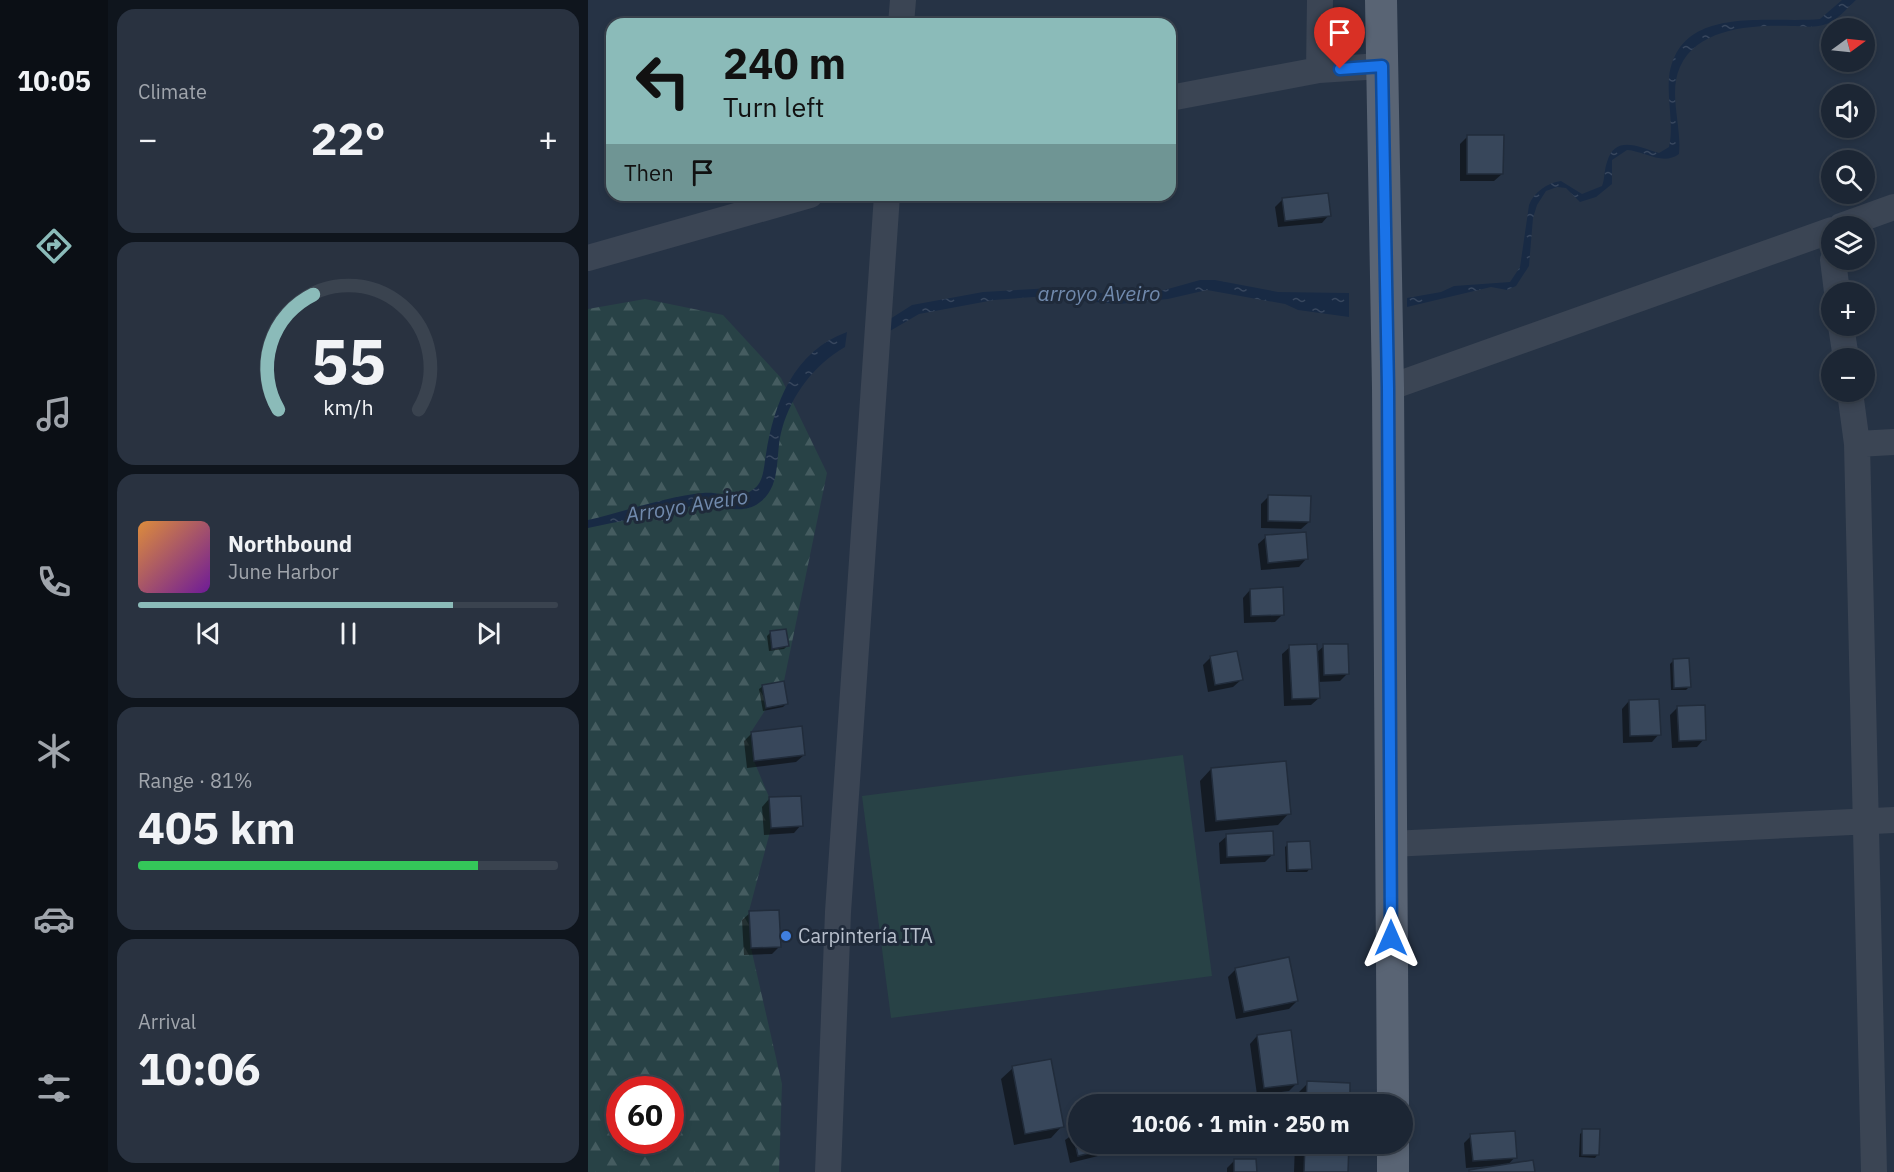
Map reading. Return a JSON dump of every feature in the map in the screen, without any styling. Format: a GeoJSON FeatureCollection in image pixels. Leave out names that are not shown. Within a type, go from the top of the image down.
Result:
{"type":"FeatureCollection","features":[{"type":"Feature","properties":{"kind":"main road"},"geometry":{"type":"LineString","coordinates":[[1382,0],[1388,388],[1393,1094]]}},
{"type":"Feature","properties":{"kind":"main road"},"geometry":{"type":"LineString","coordinates":[[1393,1154],[1393,1172]]}},
{"type":"Feature","properties":{"kind":"street"},"geometry":{"type":"LineString","coordinates":[[902,18],[903,0]]}},
{"type":"Feature","properties":{"kind":"street"},"geometry":{"type":"LineString","coordinates":[[1319,70],[1320,0]]}},
{"type":"Feature","properties":{"kind":"street"},"geometry":{"type":"LineString","coordinates":[[1176,97],[1319,70],[1382,66]]}},
{"type":"Feature","properties":{"kind":"street"},"geometry":{"type":"LineString","coordinates":[[588,258],[789,201]]}},
{"type":"Feature","properties":{"kind":"street"},"geometry":{"type":"LineString","coordinates":[[828,1172],[838,912],[887,201]]}},
{"type":"Feature","properties":{"kind":"street"},"geometry":{"type":"LineString","coordinates":[[1874,216],[1894,207]]}},
{"type":"Feature","properties":{"kind":"street"},"geometry":{"type":"LineString","coordinates":[[1388,388],[1821,239]]}},
{"type":"Feature","properties":{"kind":"street"},"geometry":{"type":"LineString","coordinates":[[1851,402],[1857,444],[1874,1172]]}},
{"type":"Feature","properties":{"kind":"street"},"geometry":{"type":"LineString","coordinates":[[1857,444],[1894,442]]}},
{"type":"Feature","properties":{"kind":"street"},"geometry":{"type":"LineString","coordinates":[[1390,844],[1894,820]]}},
{"type":"Feature","properties":{"kind":"green space"},"geometry":{"type":"Polygon","coordinates":[[[645,299],[723,315],[781,378],[827,473],[784,681],[751,732],[754,761],[769,797],[771,828],[749,911],[751,948],[782,1084],[779,1172],[588,1172],[588,309],[645,299]]]}},
{"type":"Feature","properties":{"kind":"green space"},"geometry":{"type":"Polygon","coordinates":[[[1183,755],[1212,976],[891,1018],[862,796],[1183,755]]]}},
{"type":"Feature","properties":{"kind":"water"},"geometry":{"type":"Polygon","coordinates":[[[1842,0],[1856,0],[1837,18],[1821,18],[1842,0]]]}},
{"type":"Feature","properties":{"kind":"water"},"geometry":{"type":"Polygon","coordinates":[[[1820,19],[1821,25],[1812,27],[1761,26],[1728,31],[1700,44],[1688,54],[1677,77],[1675,99],[1679,154],[1667,159],[1627,150],[1612,160],[1612,184],[1596,197],[1580,202],[1566,188],[1557,187],[1546,191],[1537,205],[1533,218],[1529,266],[1516,286],[1507,290],[1491,287],[1407,307],[1407,298],[1441,292],[1454,286],[1510,282],[1520,267],[1529,205],[1538,192],[1546,186],[1561,181],[1582,194],[1602,186],[1611,153],[1622,145],[1636,146],[1659,153],[1669,147],[1671,130],[1669,78],[1676,54],[1689,38],[1707,28],[1728,22],[1820,19]]]}},
{"type":"Feature","properties":{"kind":"water","name":"arroyo Aveiro"},"geometry":{"type":"Polygon","coordinates":[[[1200,280],[1215,280],[1278,292],[1349,293],[1349,317],[1298,310],[1285,304],[1207,290],[1168,299],[1119,304],[1034,297],[994,300],[919,314],[890,331],[890,319],[912,305],[983,292],[1052,288],[1120,295],[1150,294],[1200,280]]]}},
{"type":"Feature","properties":{"kind":"water","name":"Arroyo Aveiro"},"geometry":{"type":"Polygon","coordinates":[[[847,332],[845,347],[823,362],[798,392],[782,429],[774,482],[770,491],[754,506],[734,509],[697,504],[588,528],[588,520],[660,501],[703,493],[736,496],[755,488],[762,477],[775,416],[790,381],[813,352],[847,332]]]}},
{"type":"Feature","properties":{"kind":"building"},"geometry":{"type":"Polygon","coordinates":[[[1467,135],[1504,135],[1503,174],[1467,174],[1467,135]]]}},
{"type":"Feature","properties":{"kind":"building"},"geometry":{"type":"Polygon","coordinates":[[[1328,193],[1331,216],[1285,221],[1282,198],[1328,193]]]}},
{"type":"Feature","properties":{"kind":"building"},"geometry":{"type":"Polygon","coordinates":[[[1268,495],[1311,496],[1310,522],[1268,521],[1268,495]]]}},
{"type":"Feature","properties":{"kind":"building"},"geometry":{"type":"Polygon","coordinates":[[[1306,532],[1308,559],[1268,563],[1265,535],[1306,532]]]}},
{"type":"Feature","properties":{"kind":"building"},"geometry":{"type":"Polygon","coordinates":[[[1283,587],[1284,615],[1251,616],[1250,589],[1283,587]]]}},
{"type":"Feature","properties":{"kind":"building"},"geometry":{"type":"Polygon","coordinates":[[[786,629],[789,646],[772,649],[770,631],[786,629]]]}},
{"type":"Feature","properties":{"kind":"building"},"geometry":{"type":"Polygon","coordinates":[[[1317,644],[1320,698],[1292,699],[1289,645],[1317,644]]]}},
{"type":"Feature","properties":{"kind":"building"},"geometry":{"type":"Polygon","coordinates":[[[1323,644],[1348,644],[1349,674],[1324,675],[1323,644]]]}},
{"type":"Feature","properties":{"kind":"building"},"geometry":{"type":"Polygon","coordinates":[[[1237,651],[1243,680],[1215,685],[1210,656],[1237,651]]]}},
{"type":"Feature","properties":{"kind":"building"},"geometry":{"type":"Polygon","coordinates":[[[1689,658],[1691,687],[1674,688],[1673,659],[1689,658]]]}},
{"type":"Feature","properties":{"kind":"building"},"geometry":{"type":"Polygon","coordinates":[[[784,681],[788,704],[766,708],[762,685],[784,681]]]}},
{"type":"Feature","properties":{"kind":"building"},"geometry":{"type":"Polygon","coordinates":[[[1659,699],[1661,735],[1630,736],[1629,700],[1659,699]]]}},
{"type":"Feature","properties":{"kind":"building"},"geometry":{"type":"Polygon","coordinates":[[[1705,705],[1706,740],[1679,741],[1677,706],[1705,705]]]}},
{"type":"Feature","properties":{"kind":"building"},"geometry":{"type":"Polygon","coordinates":[[[802,726],[805,755],[754,761],[751,732],[802,726]]]}},
{"type":"Feature","properties":{"kind":"building"},"geometry":{"type":"Polygon","coordinates":[[[1286,761],[1291,814],[1216,821],[1211,768],[1286,761]]]}},
{"type":"Feature","properties":{"kind":"building"},"geometry":{"type":"Polygon","coordinates":[[[801,796],[803,826],[771,828],[769,797],[801,796]]]}},
{"type":"Feature","properties":{"kind":"building"},"geometry":{"type":"Polygon","coordinates":[[[1273,831],[1274,855],[1227,857],[1226,834],[1273,831]]]}},
{"type":"Feature","properties":{"kind":"building"},"geometry":{"type":"Polygon","coordinates":[[[1310,841],[1312,869],[1288,870],[1287,842],[1310,841]]]}},
{"type":"Feature","properties":{"kind":"building"},"geometry":{"type":"Polygon","coordinates":[[[779,910],[781,947],[751,948],[749,911],[779,910]]]}},
{"type":"Feature","properties":{"kind":"building"},"geometry":{"type":"Polygon","coordinates":[[[1289,957],[1298,1001],[1244,1012],[1235,968],[1289,957]]]}},
{"type":"Feature","properties":{"kind":"building"},"geometry":{"type":"Polygon","coordinates":[[[1291,1030],[1298,1084],[1264,1088],[1257,1035],[1291,1030]]]}},
{"type":"Feature","properties":{"kind":"building"},"geometry":{"type":"Polygon","coordinates":[[[1051,1059],[1064,1127],[1025,1134],[1012,1066],[1051,1059]]]}},
{"type":"Feature","properties":{"kind":"building"},"geometry":{"type":"Polygon","coordinates":[[[1307,1081],[1350,1083],[1350,1094],[1306,1094],[1307,1081]]]}},
{"type":"Feature","properties":{"kind":"building"},"geometry":{"type":"Polygon","coordinates":[[[1582,1129],[1600,1129],[1599,1155],[1582,1155],[1582,1129]]]}},
{"type":"Feature","properties":{"kind":"building"},"geometry":{"type":"Polygon","coordinates":[[[1515,1131],[1517,1158],[1473,1161],[1470,1134],[1515,1131]]]}},
{"type":"Feature","properties":{"kind":"building"},"geometry":{"type":"Polygon","coordinates":[[[1305,1154],[1349,1154],[1348,1172],[1304,1172],[1305,1154]]]}},
{"type":"Feature","properties":{"kind":"building"},"geometry":{"type":"Polygon","coordinates":[[[1234,1159],[1256,1159],[1257,1172],[1234,1172],[1234,1159]]]}},
{"type":"Feature","properties":{"kind":"building"},"geometry":{"type":"Polygon","coordinates":[[[1533,1160],[1535,1172],[1469,1172],[1469,1170],[1533,1160]]]}},
{"type":"Feature","properties":{"kind":"place","name":"Carpintería ITA"},"geometry":{"type":"Point","coordinates":[786,936]}},
{"type":"Feature","properties":{"kind":"route"},"geometry":{"type":"LineString","coordinates":[[1340,69],[1382,66],[1388,388],[1391,938]]}}]}
